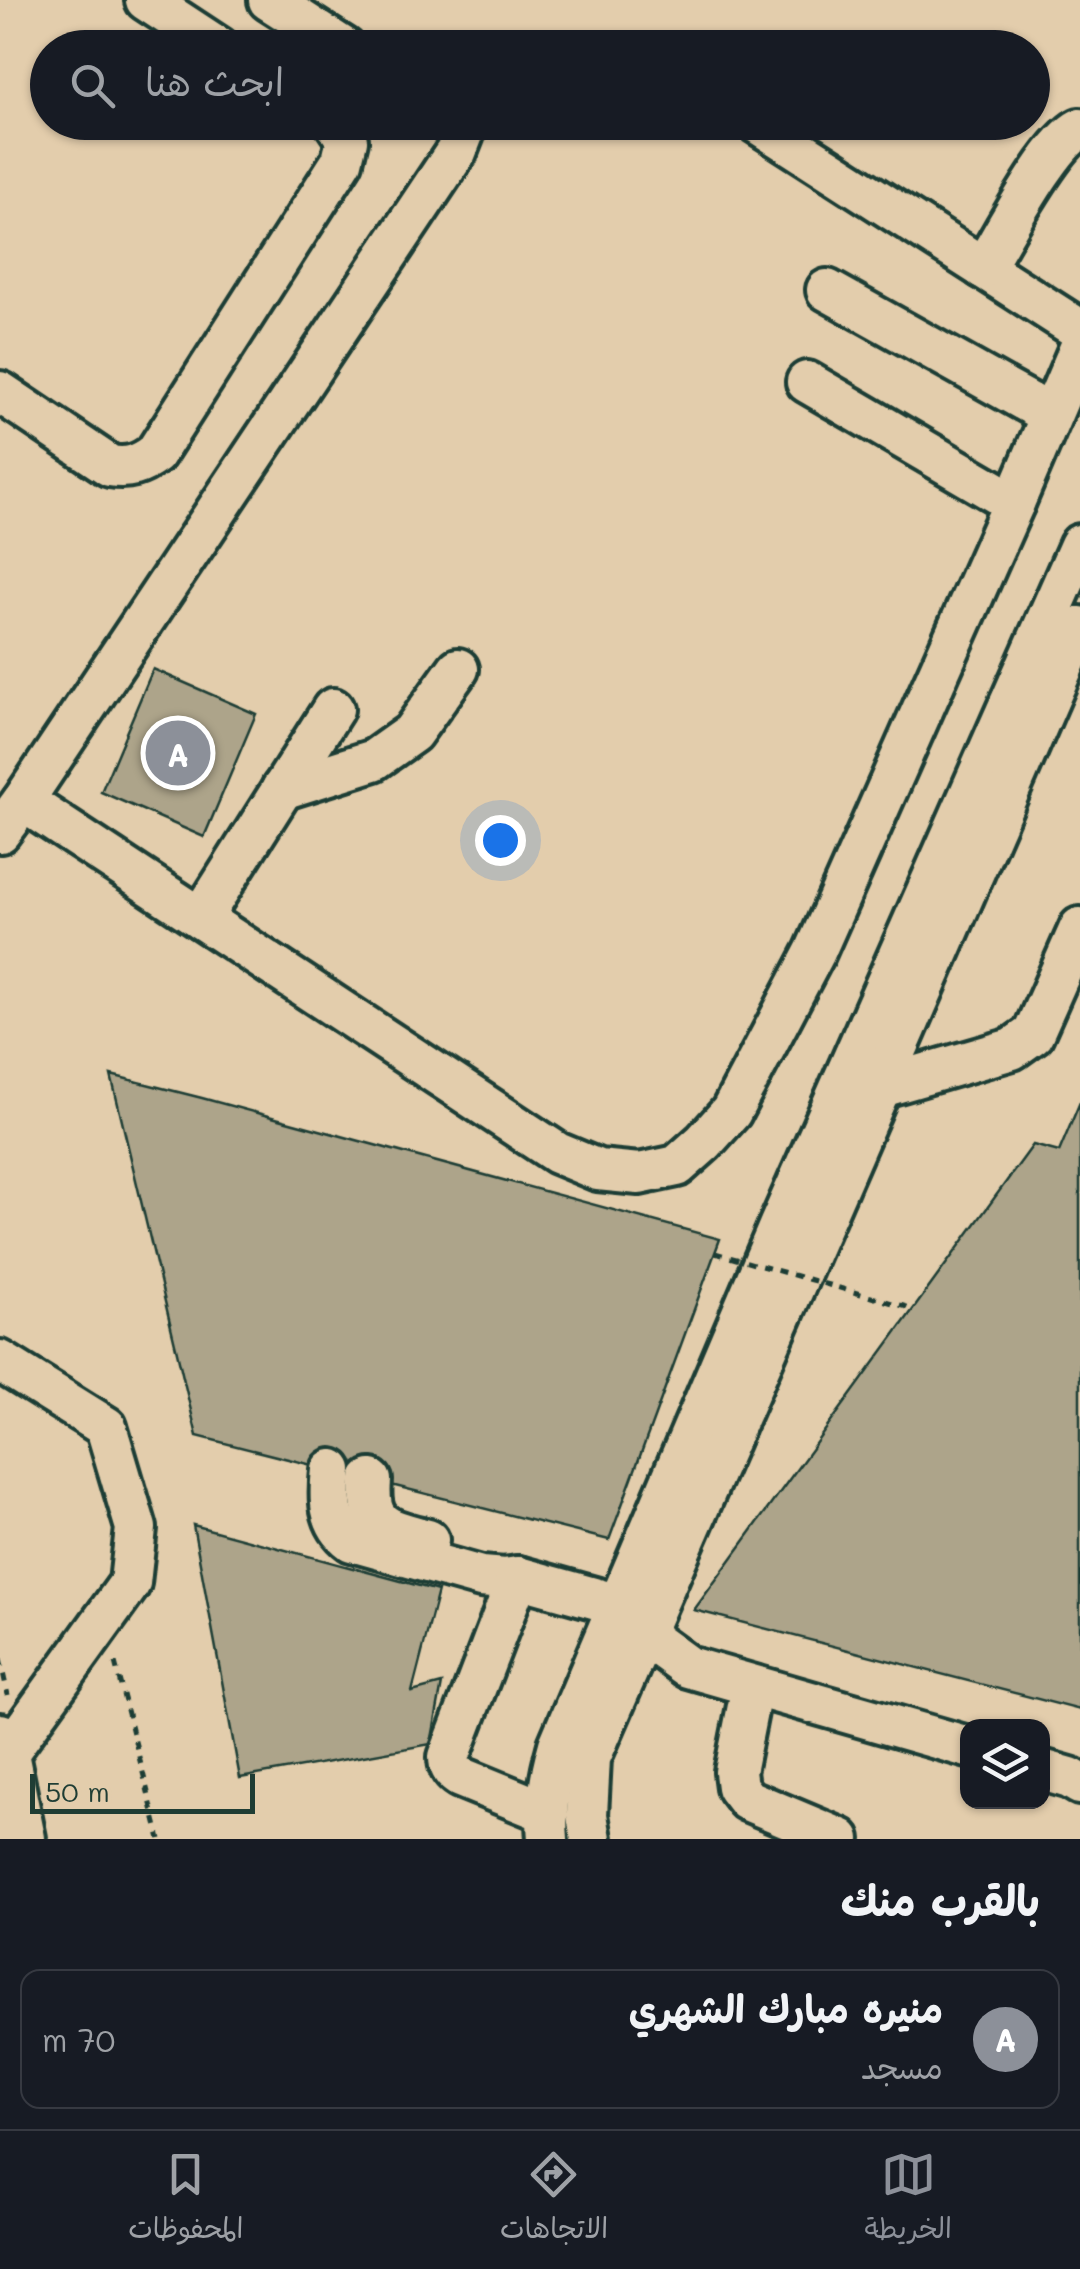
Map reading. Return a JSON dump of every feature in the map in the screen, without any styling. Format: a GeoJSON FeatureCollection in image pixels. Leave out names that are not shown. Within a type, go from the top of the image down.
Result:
{"type":"FeatureCollection","features":[{"type":"Feature","properties":{"kind":"main road"},"geometry":{"type":"LineString","coordinates":[[2,1749],[20,1839]]}},
{"type":"Feature","properties":{"kind":"lane"},"geometry":{"type":"LineString","coordinates":[[146,0],[192,30]]}},
{"type":"Feature","properties":{"kind":"lane"},"geometry":{"type":"LineString","coordinates":[[269,0],[316,30]]}},
{"type":"Feature","properties":{"kind":"lane"},"geometry":{"type":"LineString","coordinates":[[984,268],[1053,153],[1080,129]]}},
{"type":"Feature","properties":{"kind":"lane"},"geometry":{"type":"LineString","coordinates":[[0,392],[110,466],[132,467],[144,462],[155,454],[342,161],[347,140]]}},
{"type":"Feature","properties":{"kind":"lane"},"geometry":{"type":"LineString","coordinates":[[461,140],[12,817],[201,918],[557,1152],[598,1170],[639,1174],[677,1166],[731,1112],[816,952],[1080,348]]}},
{"type":"Feature","properties":{"kind":"lane"},"geometry":{"type":"LineString","coordinates":[[784,140],[1080,330]]}},
{"type":"Feature","properties":{"kind":"lane"},"geometry":{"type":"LineString","coordinates":[[827,290],[1052,415]]}},
{"type":"Feature","properties":{"kind":"lane"},"geometry":{"type":"LineString","coordinates":[[808,382],[1014,503]]}},
{"type":"Feature","properties":{"kind":"lane"},"geometry":{"type":"LineString","coordinates":[[591,1839],[590,1758],[631,1620],[788,1206],[1080,545]]}},
{"type":"Feature","properties":{"kind":"lane"},"geometry":{"type":"LineString","coordinates":[[518,1577],[448,1757],[454,1773],[547,1826],[550,1778],[559,1745],[631,1620],[881,1087],[1080,627]]}},
{"type":"Feature","properties":{"kind":"lane"},"geometry":{"type":"LineString","coordinates":[[282,789],[374,760],[412,733],[458,669]]}},
{"type":"Feature","properties":{"kind":"lane"},"geometry":{"type":"LineString","coordinates":[[201,918],[333,710]]}},
{"type":"Feature","properties":{"kind":"lane"},"geometry":{"type":"LineString","coordinates":[[881,1087],[1012,1050],[1034,1034],[1080,928]]}},
{"type":"Feature","properties":{"kind":"lane"},"geometry":{"type":"LineString","coordinates":[[0,1362],[106,1427],[136,1528],[130,1583],[104,1622],[2,1749]]}},
{"type":"Feature","properties":{"kind":"lane"},"geometry":{"type":"LineString","coordinates":[[352,1475],[330,1490],[331,1512],[339,1529],[352,1541],[481,1576],[518,1577],[631,1620],[688,1667],[960,1745]]}},
{"type":"Feature","properties":{"kind":"lane"},"geometry":{"type":"LineString","coordinates":[[752,1686],[735,1772],[737,1787],[747,1800],[840,1839]]}},
{"type":"Feature","properties":{"kind":"lane"},"geometry":{"type":"LineString","coordinates":[[1050,1772],[1080,1784]]}},
{"type":"Feature","properties":{"kind":"path"},"geometry":{"type":"LineString","coordinates":[[715,1253],[914,1308]]}},
{"type":"Feature","properties":{"kind":"path"},"geometry":{"type":"LineString","coordinates":[[104,1622],[160,1839]]}},
{"type":"Feature","properties":{"kind":"building"},"geometry":{"type":"Polygon","coordinates":[[[153,669],[256,714],[204,837],[101,792],[153,669]]]}},
{"type":"Feature","properties":{"kind":"building"},"geometry":{"type":"Polygon","coordinates":[[[111,1075],[720,1239],[609,1540],[197,1436],[111,1075]]]}},
{"type":"Feature","properties":{"kind":"building"},"geometry":{"type":"Polygon","coordinates":[[[1080,1102],[1080,1710],[694,1610],[1033,1145],[1059,1152],[1080,1102]]]}},
{"type":"Feature","properties":{"kind":"building"},"geometry":{"type":"Polygon","coordinates":[[[193,1525],[438,1591],[412,1692],[442,1684],[431,1744],[240,1778],[193,1525]]]}},
{"type":"Feature","properties":{"kind":"place","name":"منيره مبارك الشهري"},"geometry":{"type":"Point","coordinates":[178,753]}}]}
